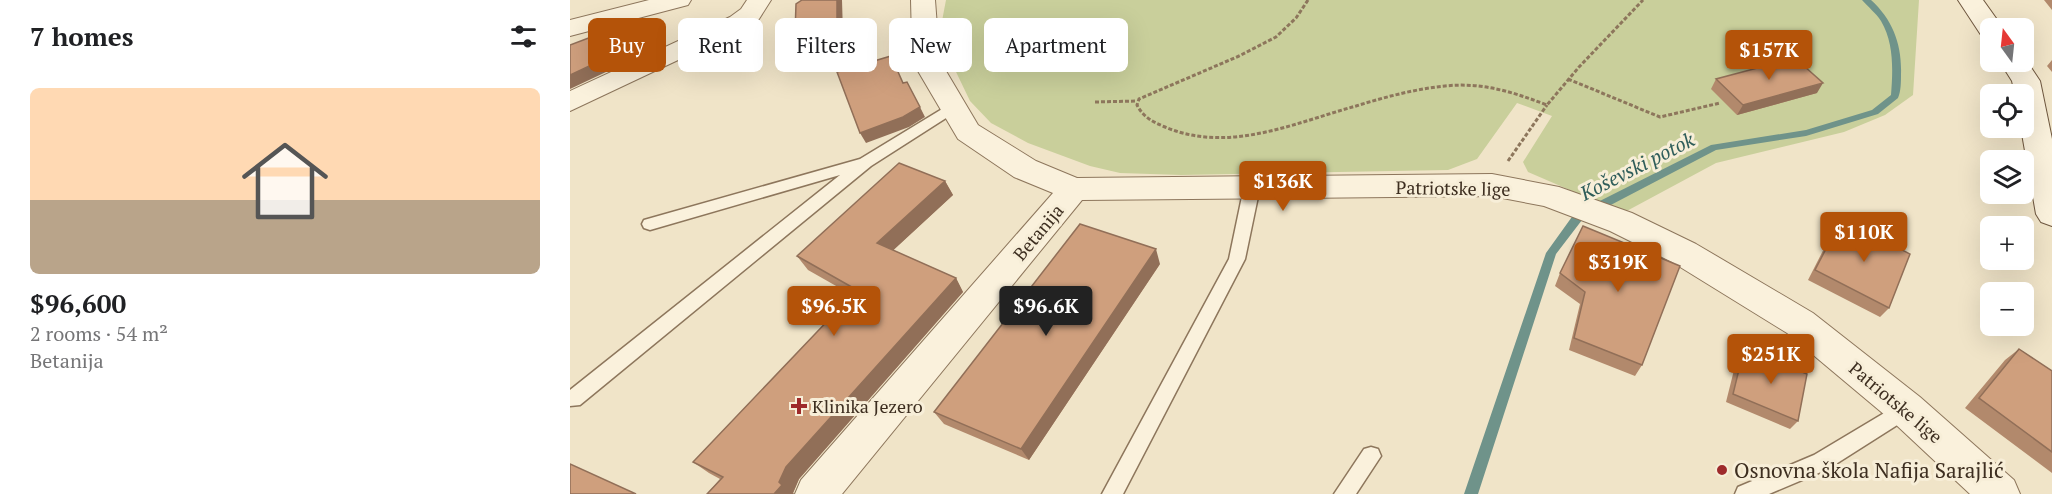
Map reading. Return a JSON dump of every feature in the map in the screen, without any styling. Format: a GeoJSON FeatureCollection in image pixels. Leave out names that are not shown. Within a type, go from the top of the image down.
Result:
{"type":"FeatureCollection","features":[{"type":"Feature","properties":{"kind":"street"},"geometry":{"type":"LineString","coordinates":[[570,28],[679,0]]}},
{"type":"Feature","properties":{"kind":"street"},"geometry":{"type":"LineString","coordinates":[[570,102],[739,22],[750,14],[759,0]]}},
{"type":"Feature","properties":{"kind":"street","name":"Patriotske lige"},"geometry":{"type":"LineString","coordinates":[[923,0],[925,40],[932,70],[952,108],[968,132],[1025,169],[1074,189],[1492,185],[1548,195],[1621,222],[1684,253],[1800,323],[1906,409],[1999,494]]}},
{"type":"Feature","properties":{"kind":"street"},"geometry":{"type":"LineString","coordinates":[[1970,0],[1982,18]]}},
{"type":"Feature","properties":{"kind":"street"},"geometry":{"type":"LineString","coordinates":[[2020,72],[2026,81],[2052,214]]}},
{"type":"Feature","properties":{"kind":"street","name":"Betanija"},"geometry":{"type":"LineString","coordinates":[[816,494],[1074,189]]}},
{"type":"Feature","properties":{"kind":"lane"},"geometry":{"type":"LineString","coordinates":[[573,399],[866,162],[952,108]]}},
{"type":"Feature","properties":{"kind":"lane"},"geometry":{"type":"LineString","coordinates":[[650,224],[866,162]]}},
{"type":"Feature","properties":{"kind":"lane"},"geometry":{"type":"LineString","coordinates":[[1112,494],[1237,259],[1252,188]]}},
{"type":"Feature","properties":{"kind":"lane"},"geometry":{"type":"LineString","coordinates":[[1745,494],[1821,462],[1906,409]]}},
{"type":"Feature","properties":{"kind":"lane"},"geometry":{"type":"LineString","coordinates":[[1344,494],[1371,456]]}},
{"type":"Feature","properties":{"kind":"path"},"geometry":{"type":"LineString","coordinates":[[1095,102],[1137,101],[1276,37],[1296,18],[1308,0]]}},
{"type":"Feature","properties":{"kind":"path"},"geometry":{"type":"LineString","coordinates":[[1492,185],[1547,105],[1568,79],[1643,0]]}},
{"type":"Feature","properties":{"kind":"path"},"geometry":{"type":"LineString","coordinates":[[1568,79],[1660,117],[1720,103]]}},
{"type":"Feature","properties":{"kind":"path"},"geometry":{"type":"LineString","coordinates":[[1137,101],[1138,109],[1148,118],[1185,135],[1203,138],[1272,130],[1303,123],[1345,108],[1443,86],[1472,84],[1496,86],[1547,105]]}},
{"type":"Feature","properties":{"kind":"green space"},"geometry":{"type":"Polygon","coordinates":[[[946,0],[1919,0],[1913,95],[1885,115],[1844,132],[1716,163],[1623,213],[1528,172],[1523,162],[1552,116],[1517,103],[1477,159],[1448,170],[1181,175],[1120,173],[1090,166],[1028,143],[991,123],[970,101],[956,72],[972,72],[972,18],[943,18],[946,0]]]}},
{"type":"Feature","properties":{"kind":"building"},"geometry":{"type":"Polygon","coordinates":[[[802,0],[837,0],[837,18],[796,18],[796,4],[802,0]]]}},
{"type":"Feature","properties":{"kind":"building"},"geometry":{"type":"Polygon","coordinates":[[[588,38],[588,67],[570,75],[570,45],[588,38]]]}},
{"type":"Feature","properties":{"kind":"building"},"geometry":{"type":"Polygon","coordinates":[[[889,57],[889,72],[898,72],[903,83],[907,82],[920,107],[903,117],[860,133],[837,72],[877,72],[877,60],[889,57]]]}},
{"type":"Feature","properties":{"kind":"building"},"geometry":{"type":"Polygon","coordinates":[[[1795,58],[1823,83],[1743,105],[1716,79],[1795,58]]]}},
{"type":"Feature","properties":{"kind":"building"},"geometry":{"type":"Polygon","coordinates":[[[899,163],[945,181],[877,243],[956,278],[786,467],[779,482],[782,485],[774,494],[707,494],[723,477],[693,462],[857,290],[797,256],[899,163]]]}},
{"type":"Feature","properties":{"kind":"building"},"geometry":{"type":"Polygon","coordinates":[[[1842,218],[1910,254],[1889,308],[1815,270],[1842,218]]]}},
{"type":"Feature","properties":{"kind":"building"},"geometry":{"type":"Polygon","coordinates":[[[1080,224],[1156,249],[1021,449],[934,412],[1080,224]]]}},
{"type":"Feature","properties":{"kind":"building"},"geometry":{"type":"Polygon","coordinates":[[[1583,226],[1680,266],[1642,365],[1574,338],[1585,292],[1560,273],[1583,226]]]}},
{"type":"Feature","properties":{"kind":"building"},"geometry":{"type":"Polygon","coordinates":[[[1744,349],[1807,374],[1798,421],[1733,394],[1744,349]]]}},
{"type":"Feature","properties":{"kind":"building"},"geometry":{"type":"Polygon","coordinates":[[[2019,349],[2052,371],[2052,452],[1979,398],[2019,349]]]}},
{"type":"Feature","properties":{"kind":"building"},"geometry":{"type":"Polygon","coordinates":[[[570,464],[636,494],[570,494],[570,464]]]}},
{"type":"Feature","properties":{"kind":"waterway","name":"Koševski potok"},"geometry":{"type":"LineString","coordinates":[[1471,494],[1551,253],[1578,217],[1714,147],[1806,133],[1875,112],[1895,96],[1896,56],[1894,43],[1885,20],[1866,0]]}},
{"type":"Feature","properties":{"kind":"place","name":"Klinika Jezero"},"geometry":{"type":"Point","coordinates":[799,406]}},
{"type":"Feature","properties":{"kind":"place","name":"Osnovna škola Nafija Sarajlić"},"geometry":{"type":"Point","coordinates":[1722,470]}}]}
